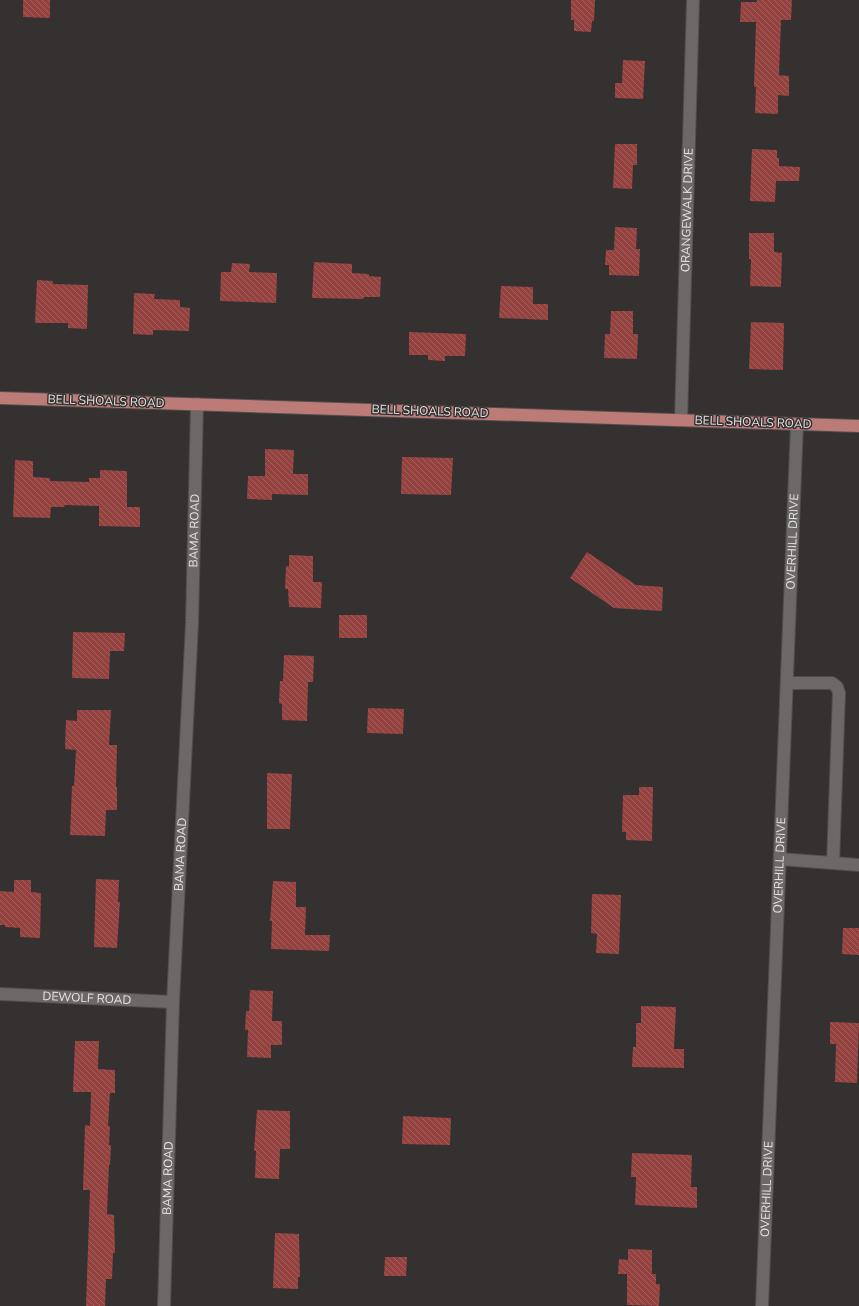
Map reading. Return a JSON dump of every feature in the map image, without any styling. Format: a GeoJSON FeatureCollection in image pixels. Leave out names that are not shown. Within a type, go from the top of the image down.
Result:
{"type":"FeatureCollection","features":[{"type":"Feature","properties":{"kind":"main road","name":"BELL SHOALS ROAD"},"geometry":{"type":"LineString","coordinates":[[0,398],[859,426]]}},
{"type":"Feature","properties":{"kind":"street","name":"ORANGEWALK DRIVE"},"geometry":{"type":"LineString","coordinates":[[681,420],[693,0]]}},
{"type":"Feature","properties":{"kind":"street","name":"BAMA ROAD"},"geometry":{"type":"LineString","coordinates":[[164,1306],[174,1002],[192,623],[197,404]]}},
{"type":"Feature","properties":{"kind":"street","name":"OVERHILL DRIVE"},"geometry":{"type":"LineString","coordinates":[[762,1306],[796,424]]}},
{"type":"Feature","properties":{"kind":"street"},"geometry":{"type":"LineString","coordinates":[[787,682],[832,683],[838,687],[833,863]]}},
{"type":"Feature","properties":{"kind":"street"},"geometry":{"type":"LineString","coordinates":[[780,859],[859,865]]}},
{"type":"Feature","properties":{"kind":"street","name":"DEWOLF ROAD"},"geometry":{"type":"LineString","coordinates":[[0,994],[174,1002]]}},
{"type":"Feature","properties":{"kind":"building"},"geometry":{"type":"Polygon","coordinates":[[[23,0],[50,0],[50,18],[23,17],[23,0]]]}},
{"type":"Feature","properties":{"kind":"building"},"geometry":{"type":"Polygon","coordinates":[[[571,0],[595,0],[594,21],[592,21],[591,32],[574,31],[574,20],[571,20],[571,0]]]}},
{"type":"Feature","properties":{"kind":"building"},"geometry":{"type":"Polygon","coordinates":[[[757,0],[792,0],[791,20],[781,20],[779,75],[789,76],[789,96],[778,95],[778,114],[755,113],[756,87],[754,87],[756,22],[740,22],[741,2],[757,2],[757,0]]]}},
{"type":"Feature","properties":{"kind":"building"},"geometry":{"type":"Polygon","coordinates":[[[623,60],[645,61],[643,99],[615,98],[615,83],[622,83],[623,60]]]}},
{"type":"Feature","properties":{"kind":"building"},"geometry":{"type":"Polygon","coordinates":[[[615,144],[637,144],[637,165],[633,165],[632,189],[613,188],[615,144]]]}},
{"type":"Feature","properties":{"kind":"building"},"geometry":{"type":"Polygon","coordinates":[[[752,149],[777,150],[779,166],[800,167],[799,181],[776,181],[775,202],[750,201],[752,149]]]}},
{"type":"Feature","properties":{"kind":"building"},"geometry":{"type":"Polygon","coordinates":[[[615,227],[637,228],[636,249],[640,249],[639,276],[609,275],[609,265],[605,265],[606,250],[614,250],[615,227]]]}},
{"type":"Feature","properties":{"kind":"building"},"geometry":{"type":"Polygon","coordinates":[[[749,233],[774,233],[774,252],[782,253],[781,287],[750,286],[751,259],[749,259],[749,233]]]}},
{"type":"Feature","properties":{"kind":"building"},"geometry":{"type":"Polygon","coordinates":[[[314,262],[352,264],[352,273],[369,274],[369,276],[381,277],[380,297],[364,297],[363,299],[312,298],[314,262]]]}},
{"type":"Feature","properties":{"kind":"building"},"geometry":{"type":"Polygon","coordinates":[[[232,263],[250,264],[249,272],[277,273],[276,303],[220,301],[221,272],[231,272],[232,263]]]}},
{"type":"Feature","properties":{"kind":"building"},"geometry":{"type":"Polygon","coordinates":[[[37,280],[53,281],[53,284],[88,285],[87,329],[68,328],[68,323],[35,323],[37,280]]]}},
{"type":"Feature","properties":{"kind":"building"},"geometry":{"type":"Polygon","coordinates":[[[501,286],[533,287],[533,304],[548,304],[548,320],[499,318],[501,286]]]}},
{"type":"Feature","properties":{"kind":"building"},"geometry":{"type":"Polygon","coordinates":[[[134,293],[155,294],[154,299],[180,300],[180,307],[190,308],[189,331],[153,330],[153,335],[133,334],[134,293]]]}},
{"type":"Feature","properties":{"kind":"building"},"geometry":{"type":"Polygon","coordinates":[[[611,311],[633,311],[633,334],[638,334],[637,359],[604,358],[605,334],[610,334],[611,311]]]}},
{"type":"Feature","properties":{"kind":"building"},"geometry":{"type":"Polygon","coordinates":[[[751,322],[784,323],[783,370],[749,369],[751,322]]]}},
{"type":"Feature","properties":{"kind":"building"},"geometry":{"type":"Polygon","coordinates":[[[409,332],[466,334],[465,356],[445,356],[445,361],[428,360],[428,355],[409,355],[409,332]]]}},
{"type":"Feature","properties":{"kind":"building"},"geometry":{"type":"Polygon","coordinates":[[[265,449],[294,450],[293,474],[308,474],[308,495],[272,494],[272,500],[247,499],[248,476],[265,476],[265,449]]]}},
{"type":"Feature","properties":{"kind":"building"},"geometry":{"type":"Polygon","coordinates":[[[402,457],[453,458],[451,495],[401,494],[402,457]]]}},
{"type":"Feature","properties":{"kind":"building"},"geometry":{"type":"Polygon","coordinates":[[[15,460],[33,461],[33,477],[50,478],[50,481],[89,482],[89,478],[100,478],[100,470],[127,471],[127,507],[140,507],[140,527],[99,526],[99,506],[65,505],[64,507],[51,507],[50,518],[13,517],[15,460]]]}},
{"type":"Feature","properties":{"kind":"building"},"geometry":{"type":"Polygon","coordinates":[[[587,552],[636,585],[663,587],[662,611],[614,608],[570,578],[587,552]]]}},
{"type":"Feature","properties":{"kind":"building"},"geometry":{"type":"Polygon","coordinates":[[[289,555],[313,556],[313,582],[322,582],[321,608],[289,607],[288,589],[285,589],[286,566],[289,567],[289,555]]]}},
{"type":"Feature","properties":{"kind":"building"},"geometry":{"type":"Polygon","coordinates":[[[339,615],[367,615],[367,638],[339,638],[339,615]]]}},
{"type":"Feature","properties":{"kind":"building"},"geometry":{"type":"Polygon","coordinates":[[[73,632],[125,633],[124,651],[110,651],[109,679],[72,678],[73,632]]]}},
{"type":"Feature","properties":{"kind":"building"},"geometry":{"type":"Polygon","coordinates":[[[284,655],[314,656],[313,682],[308,682],[307,721],[282,720],[282,704],[279,703],[280,681],[283,681],[284,655]]]}},
{"type":"Feature","properties":{"kind":"building"},"geometry":{"type":"Polygon","coordinates":[[[368,708],[404,709],[403,734],[367,733],[368,708]]]}},
{"type":"Feature","properties":{"kind":"building"},"geometry":{"type":"Polygon","coordinates":[[[77,710],[111,710],[109,745],[117,745],[117,810],[106,810],[105,836],[70,835],[72,786],[74,786],[76,750],[65,749],[66,720],[77,721],[77,710]]]}},
{"type":"Feature","properties":{"kind":"building"},"geometry":{"type":"Polygon","coordinates":[[[267,773],[292,774],[290,829],[267,829],[267,773]]]}},
{"type":"Feature","properties":{"kind":"building"},"geometry":{"type":"Polygon","coordinates":[[[639,787],[653,787],[652,841],[626,840],[626,832],[622,832],[623,795],[639,795],[639,787]]]}},
{"type":"Feature","properties":{"kind":"building"},"geometry":{"type":"Polygon","coordinates":[[[96,879],[119,880],[118,902],[120,902],[117,948],[94,947],[96,879]]]}},
{"type":"Feature","properties":{"kind":"building"},"geometry":{"type":"Polygon","coordinates":[[[14,880],[31,880],[31,892],[41,893],[40,938],[20,937],[20,928],[5,927],[5,925],[0,925],[0,891],[14,892],[14,880]]]}},
{"type":"Feature","properties":{"kind":"building"},"geometry":{"type":"Polygon","coordinates":[[[273,881],[296,882],[296,907],[306,907],[305,935],[330,935],[329,951],[271,949],[272,921],[270,921],[273,881]]]}},
{"type":"Feature","properties":{"kind":"building"},"geometry":{"type":"Polygon","coordinates":[[[592,894],[621,895],[619,954],[596,953],[597,934],[591,933],[592,894]]]}},
{"type":"Feature","properties":{"kind":"building"},"geometry":{"type":"Polygon","coordinates":[[[843,928],[859,928],[859,955],[842,954],[843,928]]]}},
{"type":"Feature","properties":{"kind":"building"},"geometry":{"type":"Polygon","coordinates":[[[250,990],[273,991],[272,1021],[282,1021],[282,1045],[271,1045],[271,1058],[247,1057],[248,1030],[245,1030],[246,1011],[249,1011],[250,990]]]}},
{"type":"Feature","properties":{"kind":"building"},"geometry":{"type":"Polygon","coordinates":[[[641,1006],[676,1007],[674,1049],[684,1049],[684,1068],[632,1067],[633,1047],[636,1047],[636,1023],[641,1023],[641,1006]]]}},
{"type":"Feature","properties":{"kind":"building"},"geometry":{"type":"Polygon","coordinates":[[[830,1022],[859,1023],[857,1083],[835,1082],[836,1044],[830,1044],[830,1022]]]}},
{"type":"Feature","properties":{"kind":"building"},"geometry":{"type":"Polygon","coordinates":[[[75,1041],[99,1041],[98,1069],[115,1070],[115,1093],[110,1093],[108,1126],[110,1126],[109,1145],[111,1145],[107,1214],[114,1215],[115,1253],[113,1253],[112,1279],[106,1279],[105,1306],[86,1306],[90,1190],[83,1190],[85,1125],[90,1126],[91,1092],[73,1092],[75,1041]]]}},
{"type":"Feature","properties":{"kind":"building"},"geometry":{"type":"Polygon","coordinates":[[[257,1110],[290,1111],[290,1149],[280,1149],[279,1179],[255,1178],[256,1151],[254,1151],[257,1110]]]}},
{"type":"Feature","properties":{"kind":"building"},"geometry":{"type":"Polygon","coordinates":[[[403,1116],[451,1118],[450,1145],[402,1144],[403,1116]]]}},
{"type":"Feature","properties":{"kind":"building"},"geometry":{"type":"Polygon","coordinates":[[[632,1153],[692,1155],[691,1187],[697,1187],[697,1208],[635,1205],[636,1177],[631,1177],[632,1153]]]}},
{"type":"Feature","properties":{"kind":"building"},"geometry":{"type":"Polygon","coordinates":[[[275,1233],[299,1234],[300,1277],[298,1277],[298,1289],[273,1288],[275,1233]]]}},
{"type":"Feature","properties":{"kind":"building"},"geometry":{"type":"Polygon","coordinates":[[[628,1249],[652,1250],[652,1274],[656,1274],[656,1284],[660,1284],[659,1306],[627,1305],[627,1274],[618,1274],[619,1259],[628,1260],[628,1249]]]}},
{"type":"Feature","properties":{"kind":"building"},"geometry":{"type":"Polygon","coordinates":[[[385,1257],[407,1257],[406,1276],[384,1276],[385,1257]]]}}]}
